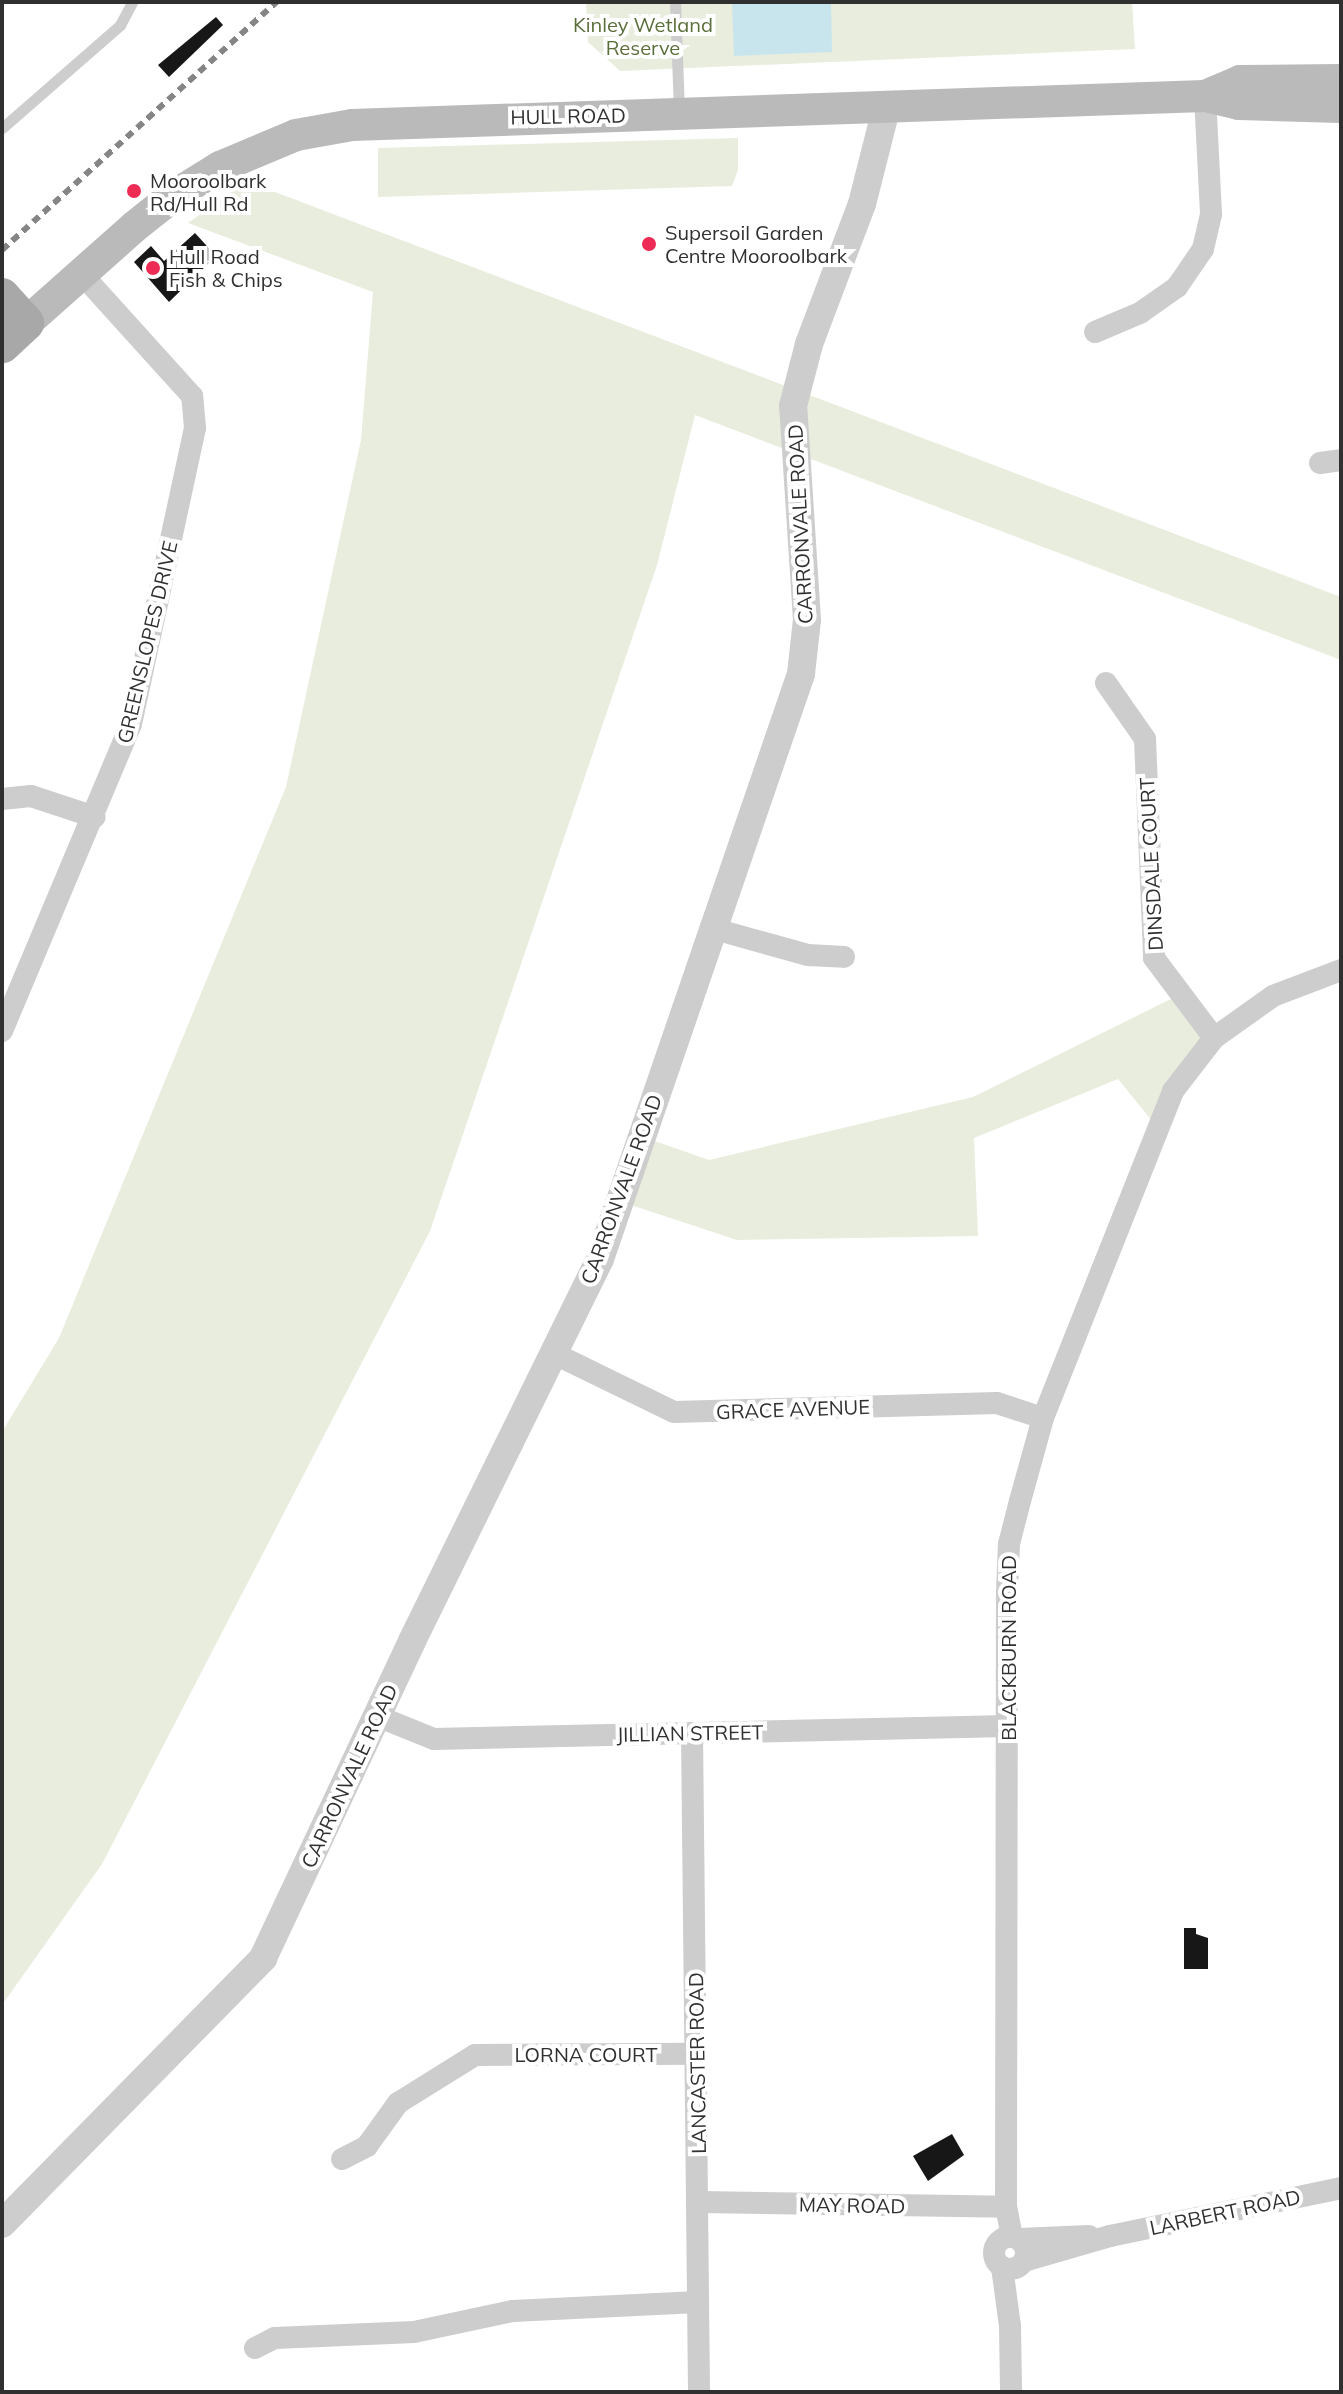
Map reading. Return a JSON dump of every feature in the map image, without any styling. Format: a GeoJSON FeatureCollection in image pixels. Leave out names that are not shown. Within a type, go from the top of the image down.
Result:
{"type":"FeatureCollection","features":[{"type":"Feature","properties":{"kind":"main road","name":"HULL ROAD"},"geometry":{"type":"LineString","coordinates":[[1205,96],[1240,81],[1341,80]]}},
{"type":"Feature","properties":{"kind":"main road","name":"HULL ROAD"},"geometry":{"type":"LineString","coordinates":[[14,334],[173,196],[220,167],[296,135],[352,125],[1205,96],[1239,104],[1341,107]]}},
{"type":"Feature","properties":{"kind":"main road"},"geometry":{"type":"LineString","coordinates":[[2,296],[14,334]]}},
{"type":"Feature","properties":{"kind":"street"},"geometry":{"type":"LineString","coordinates":[[1095,332],[1140,313],[1177,287],[1203,249],[1211,214],[1205,96]]}},
{"type":"Feature","properties":{"kind":"street","name":"CARRONVALE ROAD"},"geometry":{"type":"LineString","coordinates":[[2,2224],[263,1958],[377,1716],[600,1259],[711,928],[801,674],[807,620],[793,406],[809,344],[862,204],[886,109]]}},
{"type":"Feature","properties":{"kind":"street","name":"GREENSLOPES DRIVE"},"geometry":{"type":"LineString","coordinates":[[2,1031],[95,817],[131,724],[196,413],[192,396],[81,273]]}},
{"type":"Feature","properties":{"kind":"street","name":"DINSDALE COURT"},"geometry":{"type":"LineString","coordinates":[[1106,683],[1145,739],[1154,958],[1214,1038]]}},
{"type":"Feature","properties":{"kind":"street"},"geometry":{"type":"LineString","coordinates":[[2,799],[31,796],[95,817]]}},
{"type":"Feature","properties":{"kind":"street"},"geometry":{"type":"LineString","coordinates":[[711,928],[808,955],[844,957]]}},
{"type":"Feature","properties":{"kind":"street","name":"BLACKBURN ROAD"},"geometry":{"type":"LineString","coordinates":[[1011,2392],[1012,2253],[1006,2207],[1009,1544],[1043,1418],[1173,1091],[1214,1038],[1273,996],[1341,970]]}},
{"type":"Feature","properties":{"kind":"street","name":"GRACE AVENUE"},"geometry":{"type":"LineString","coordinates":[[555,1354],[674,1412],[997,1403],[1043,1418]]}},
{"type":"Feature","properties":{"kind":"street","name":"JILLIAN STREET"},"geometry":{"type":"LineString","coordinates":[[377,1716],[434,1739],[1008,1726]]}},
{"type":"Feature","properties":{"kind":"street","name":"LANCASTER ROAD"},"geometry":{"type":"LineString","coordinates":[[692,1733],[699,2392]]}},
{"type":"Feature","properties":{"kind":"street","name":"LORNA COURT"},"geometry":{"type":"LineString","coordinates":[[342,2159],[367,2146],[398,2103],[475,2055],[697,2054]]}},
{"type":"Feature","properties":{"kind":"street","name":"LARBERT ROAD"},"geometry":{"type":"LineString","coordinates":[[1012,2253],[1341,2188]]}},
{"type":"Feature","properties":{"kind":"street","name":"MAY ROAD"},"geometry":{"type":"LineString","coordinates":[[699,2202],[1006,2207]]}},
{"type":"Feature","properties":{"kind":"street"},"geometry":{"type":"LineString","coordinates":[[255,2348],[275,2338],[414,2332],[513,2311],[698,2302]]}},
{"type":"Feature","properties":{"kind":"lane"},"geometry":{"type":"LineString","coordinates":[[2,128],[120,25],[132,2]]}},
{"type":"Feature","properties":{"kind":"lane"},"geometry":{"type":"LineString","coordinates":[[675,2],[679,114]]}},
{"type":"Feature","properties":{"kind":"green space","name":"Kinley Wetland Reserve"},"geometry":{"type":"Polygon","coordinates":[[[586,2],[1132,2],[1135,49],[620,71],[588,42],[586,2]]]}},
{"type":"Feature","properties":{"kind":"green space"},"geometry":{"type":"Polygon","coordinates":[[[738,138],[738,170],[732,186],[378,197],[378,148],[738,138]]]}},
{"type":"Feature","properties":{"kind":"green space"},"geometry":{"type":"Polygon","coordinates":[[[246,181],[1341,597],[1341,660],[695,415],[657,565],[430,1231],[102,1864],[2,2005],[2,1432],[59,1338],[286,787],[361,440],[373,292],[188,223],[246,181]]]}},
{"type":"Feature","properties":{"kind":"green space"},"geometry":{"type":"Polygon","coordinates":[[[1177,996],[1210,1039],[1153,1122],[1118,1079],[974,1138],[978,1236],[737,1240],[628,1204],[649,1139],[709,1160],[973,1097],[1177,996]]]}},
{"type":"Feature","properties":{"kind":"water"},"geometry":{"type":"Polygon","coordinates":[[[732,2],[831,2],[832,52],[734,56],[732,2]]]}},
{"type":"Feature","properties":{"kind":"building"},"geometry":{"type":"Polygon","coordinates":[[[216,17],[223,25],[169,77],[158,65],[216,17]]]}},
{"type":"Feature","properties":{"kind":"building"},"geometry":{"type":"Polygon","coordinates":[[[195,233],[216,256],[169,302],[134,262],[151,246],[164,261],[195,233]]]}},
{"type":"Feature","properties":{"kind":"building"},"geometry":{"type":"Polygon","coordinates":[[[1184,1928],[1196,1928],[1196,1934],[1208,1938],[1208,1969],[1184,1969],[1184,1928]]]}},
{"type":"Feature","properties":{"kind":"building"},"geometry":{"type":"Polygon","coordinates":[[[952,2134],[964,2155],[928,2181],[913,2156],[952,2134]]]}},
{"type":"Feature","properties":{"kind":"railway"},"geometry":{"type":"LineString","coordinates":[[2,250],[276,2]]}},
{"type":"Feature","properties":{"kind":"place","name":"Mooroolbark Rd/Hull Rd"},"geometry":{"type":"Point","coordinates":[134,191]}},
{"type":"Feature","properties":{"kind":"place","name":"Supersoil Garden Centre Mooroolbark"},"geometry":{"type":"Point","coordinates":[649,244]}},
{"type":"Feature","properties":{"kind":"place","name":"Hull Road Fish & Chips"},"geometry":{"type":"Point","coordinates":[153,268]}}]}
